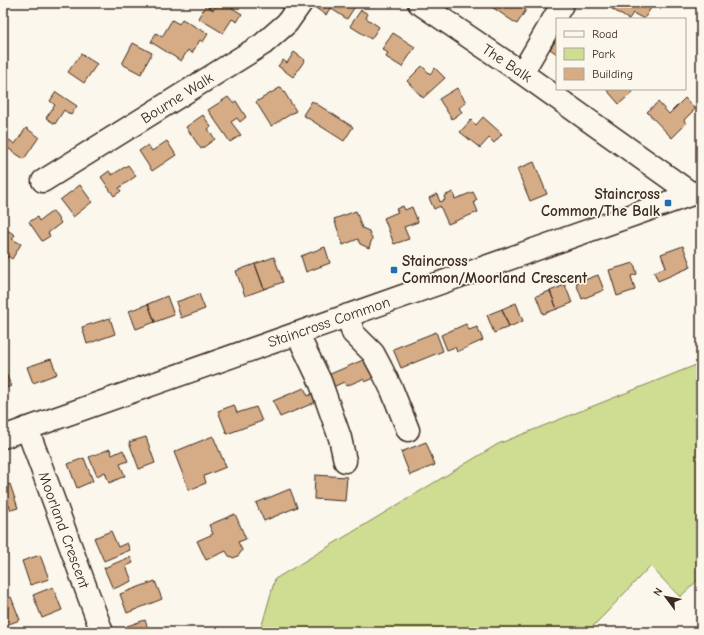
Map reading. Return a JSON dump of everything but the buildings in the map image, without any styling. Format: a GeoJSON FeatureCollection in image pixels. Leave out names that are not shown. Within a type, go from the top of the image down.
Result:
{"type":"FeatureCollection","features":[{"type":"Feature","properties":{"kind":"street","name":"Bourne Walk"},"geometry":{"type":"LineString","coordinates":[[43,181],[263,44],[288,23],[301,3]]}},
{"type":"Feature","properties":{"kind":"street","name":"The Balk"},"geometry":{"type":"LineString","coordinates":[[419,3],[697,192]]}},
{"type":"Feature","properties":{"kind":"street"},"geometry":{"type":"LineString","coordinates":[[522,73],[563,3]]}},
{"type":"Feature","properties":{"kind":"street","name":"Staincross Common"},"geometry":{"type":"LineString","coordinates":[[3,437],[697,192]]}},
{"type":"Feature","properties":{"kind":"street"},"geometry":{"type":"LineString","coordinates":[[348,315],[353,333],[373,353],[381,368],[392,390],[408,430]]}},
{"type":"Feature","properties":{"kind":"street"},"geometry":{"type":"LineString","coordinates":[[297,333],[320,381],[340,438],[345,460]]}},
{"type":"Feature","properties":{"kind":"street","name":"Moorland Crescent"},"geometry":{"type":"LineString","coordinates":[[27,428],[96,630]]}},
{"type":"Feature","properties":{"kind":"green space"},"geometry":{"type":"Polygon","coordinates":[[[701,363],[701,577],[680,597],[650,566],[587,632],[260,632],[275,579],[498,444],[701,363]]]}},
{"type":"Feature","properties":{"kind":"place","name":"Staincross Common/The Balk"},"geometry":{"type":"Point","coordinates":[668,203]}},
{"type":"Feature","properties":{"kind":"place","name":"Staincross Common/Moorland Crescent"},"geometry":{"type":"Point","coordinates":[394,270]}}]}
